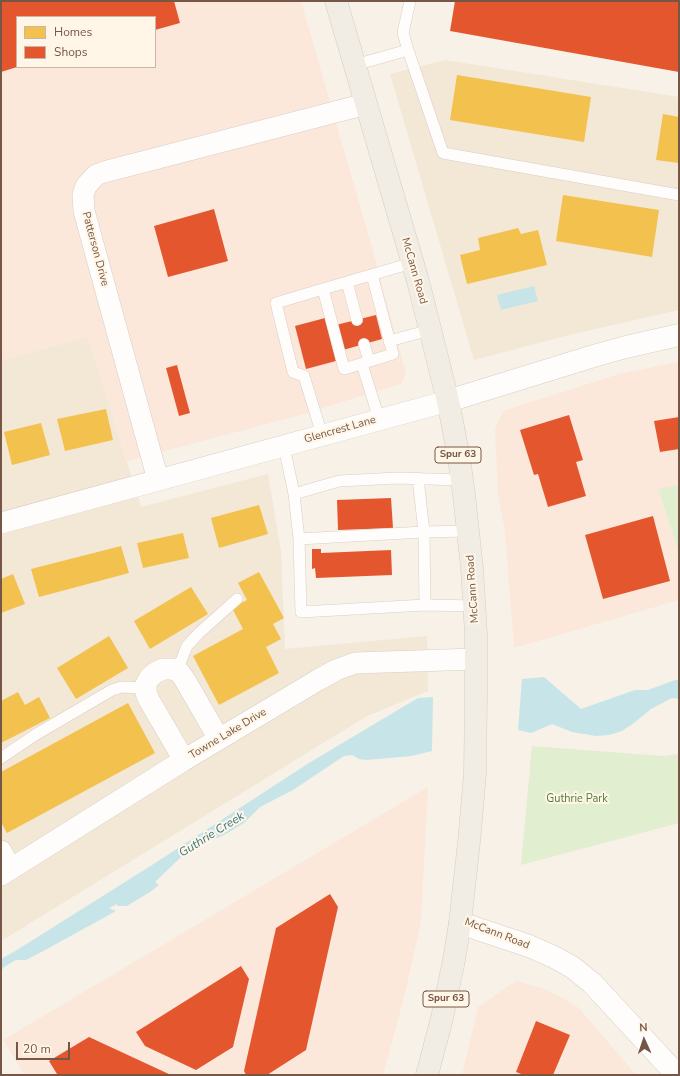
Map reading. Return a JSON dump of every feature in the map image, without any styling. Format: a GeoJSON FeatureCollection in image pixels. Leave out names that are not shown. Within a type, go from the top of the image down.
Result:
{"type":"FeatureCollection","features":[{"type":"Feature","properties":{"kind":"main road","name":"McCann Road"},"geometry":{"type":"LineString","coordinates":[[336,1],[412,263],[448,401],[462,480],[469,532],[475,606],[475,774],[467,869],[460,923]]}},
{"type":"Feature","properties":{"kind":"main road","name":"Spur 63"},"geometry":{"type":"LineString","coordinates":[[427,1075],[448,987],[460,923]]}},
{"type":"Feature","properties":{"kind":"street","name":"Patterson Drive"},"geometry":{"type":"LineString","coordinates":[[158,480],[84,211],[83,195],[86,186],[96,175],[104,172],[366,104]]}},
{"type":"Feature","properties":{"kind":"street","name":"Glencrest Lane"},"geometry":{"type":"LineString","coordinates":[[1,523],[448,401],[597,355],[679,335]]}},
{"type":"Feature","properties":{"kind":"street","name":"Towne Lake Drive"},"geometry":{"type":"LineString","coordinates":[[4,865],[336,670],[355,663],[476,659]]}},
{"type":"Feature","properties":{"kind":"street"},"geometry":{"type":"LineString","coordinates":[[184,760],[146,693],[146,684],[150,677],[163,669],[173,670],[180,673],[219,739]]}},
{"type":"Feature","properties":{"kind":"street","name":"McCann Road"},"geometry":{"type":"LineString","coordinates":[[460,923],[529,946],[572,967],[592,983],[677,1075]]}},
{"type":"Feature","properties":{"kind":"lane"},"geometry":{"type":"LineString","coordinates":[[410,1],[403,33],[444,153],[679,195]]}},
{"type":"Feature","properties":{"kind":"lane"},"geometry":{"type":"LineString","coordinates":[[355,65],[408,50]]}},
{"type":"Feature","properties":{"kind":"lane"},"geometry":{"type":"LineString","coordinates":[[322,436],[304,376],[293,372],[276,303],[412,263]]}},
{"type":"Feature","properties":{"kind":"lane"},"geometry":{"type":"LineString","coordinates":[[323,289],[344,369],[366,363],[393,354],[372,275]]}},
{"type":"Feature","properties":{"kind":"lane"},"geometry":{"type":"LineString","coordinates":[[347,282],[357,320]]}},
{"type":"Feature","properties":{"kind":"lane"},"geometry":{"type":"LineString","coordinates":[[389,341],[430,330]]}},
{"type":"Feature","properties":{"kind":"lane"},"geometry":{"type":"LineString","coordinates":[[364,344],[366,363],[379,419]]}},
{"type":"Feature","properties":{"kind":"lane"},"geometry":{"type":"LineString","coordinates":[[284,446],[294,494],[299,539],[301,612],[425,605],[475,606]]}},
{"type":"Feature","properties":{"kind":"lane"},"geometry":{"type":"LineString","coordinates":[[294,494],[339,481],[397,478],[462,480]]}},
{"type":"Feature","properties":{"kind":"lane"},"geometry":{"type":"LineString","coordinates":[[418,478],[424,532],[425,605]]}},
{"type":"Feature","properties":{"kind":"lane"},"geometry":{"type":"LineString","coordinates":[[299,539],[424,532],[469,532]]}},
{"type":"Feature","properties":{"kind":"lane"},"geometry":{"type":"LineString","coordinates":[[177,671],[187,646],[198,633],[238,599]]}},
{"type":"Feature","properties":{"kind":"lane"},"geometry":{"type":"LineString","coordinates":[[1,758],[35,735],[112,690],[122,687],[146,688]]}},
{"type":"Feature","properties":{"kind":"shaded area"},"geometry":{"type":"Polygon","coordinates":[[[1,1],[301,1],[373,251],[406,374],[401,384],[293,417],[127,461],[88,337],[1,360],[1,1]]]}},
{"type":"Feature","properties":{"kind":"shaded area"},"geometry":{"type":"Polygon","coordinates":[[[445,60],[679,97],[679,310],[573,334],[474,360],[390,74],[445,60]]]}},
{"type":"Feature","properties":{"kind":"shaded area"},"geometry":{"type":"Polygon","coordinates":[[[88,337],[141,507],[268,474],[281,552],[285,649],[427,636],[428,691],[367,716],[1,941],[1,360],[88,337]]]}},
{"type":"Feature","properties":{"kind":"shaded area"},"geometry":{"type":"Polygon","coordinates":[[[679,362],[679,485],[658,490],[679,554],[679,600],[514,648],[505,533],[498,494],[495,429],[503,411],[619,374],[679,362]]]}},
{"type":"Feature","properties":{"kind":"shaded area"},"geometry":{"type":"Polygon","coordinates":[[[428,787],[421,922],[404,997],[383,1075],[25,1075],[3,1040],[428,787]]]}},
{"type":"Feature","properties":{"kind":"shaded area"},"geometry":{"type":"Polygon","coordinates":[[[516,981],[542,988],[579,1008],[636,1075],[462,1075],[478,1007],[516,981]]]}},
{"type":"Feature","properties":{"kind":"green space"},"geometry":{"type":"Polygon","coordinates":[[[679,485],[679,554],[658,489],[679,485]]]}},
{"type":"Feature","properties":{"kind":"green space","name":"Guthrie Park"},"geometry":{"type":"Polygon","coordinates":[[[532,746],[663,756],[679,754],[679,823],[521,865],[532,746]]]}},
{"type":"Feature","properties":{"kind":"water"},"geometry":{"type":"Polygon","coordinates":[[[534,286],[538,301],[501,310],[497,295],[534,286]]]}},
{"type":"Feature","properties":{"kind":"water"},"geometry":{"type":"Polygon","coordinates":[[[544,677],[581,709],[635,690],[648,690],[675,680],[679,680],[679,699],[672,698],[651,709],[622,731],[609,735],[596,736],[572,732],[552,724],[531,733],[518,730],[522,679],[544,677]]]}},
{"type":"Feature","properties":{"kind":"water","name":"Guthrie Creek"},"geometry":{"type":"Polygon","coordinates":[[[433,697],[432,751],[411,756],[366,760],[359,759],[352,755],[344,756],[293,790],[260,807],[244,823],[180,858],[155,882],[159,885],[150,892],[127,906],[117,906],[117,904],[109,908],[116,911],[26,960],[16,960],[4,967],[1,971],[1,959],[152,865],[309,763],[418,698],[433,697]]]}},
{"type":"Feature","properties":{"kind":"building: Homes"},"geometry":{"type":"Polygon","coordinates":[[[457,75],[591,97],[584,142],[450,120],[457,75]]]}},
{"type":"Feature","properties":{"kind":"building: Homes"},"geometry":{"type":"Polygon","coordinates":[[[663,114],[679,117],[679,163],[656,160],[663,114]]]}},
{"type":"Feature","properties":{"kind":"building: Homes"},"geometry":{"type":"Polygon","coordinates":[[[563,195],[659,210],[652,257],[556,241],[563,195]]]}},
{"type":"Feature","properties":{"kind":"building: Homes"},"geometry":{"type":"Polygon","coordinates":[[[518,228],[521,234],[538,230],[547,265],[467,284],[460,255],[480,250],[478,238],[518,228]]]}},
{"type":"Feature","properties":{"kind":"building: Homes"},"geometry":{"type":"Polygon","coordinates":[[[106,409],[113,440],[65,451],[57,419],[106,409]]]}},
{"type":"Feature","properties":{"kind":"building: Homes"},"geometry":{"type":"Polygon","coordinates":[[[41,423],[50,455],[12,465],[4,432],[41,423]]]}},
{"type":"Feature","properties":{"kind":"building: Homes"},"geometry":{"type":"Polygon","coordinates":[[[259,505],[268,534],[219,548],[211,518],[259,505]]]}},
{"type":"Feature","properties":{"kind":"building: Homes"},"geometry":{"type":"Polygon","coordinates":[[[183,533],[189,558],[143,568],[137,543],[183,533]]]}},
{"type":"Feature","properties":{"kind":"building: Homes"},"geometry":{"type":"Polygon","coordinates":[[[121,546],[129,573],[39,597],[31,569],[121,546]]]}},
{"type":"Feature","properties":{"kind":"building: Homes"},"geometry":{"type":"Polygon","coordinates":[[[259,572],[284,618],[273,624],[281,639],[266,647],[279,673],[219,705],[193,656],[243,629],[232,608],[247,600],[238,583],[259,572]]]}},
{"type":"Feature","properties":{"kind":"building: Homes"},"geometry":{"type":"Polygon","coordinates":[[[13,574],[25,604],[1,613],[1,579],[13,574]]]}},
{"type":"Feature","properties":{"kind":"building: Homes"},"geometry":{"type":"Polygon","coordinates":[[[191,587],[208,614],[150,649],[134,621],[191,587]]]}},
{"type":"Feature","properties":{"kind":"building: Homes"},"geometry":{"type":"Polygon","coordinates":[[[109,636],[128,668],[76,699],[57,668],[109,636]]]}},
{"type":"Feature","properties":{"kind":"building: Homes"},"geometry":{"type":"Polygon","coordinates":[[[18,692],[25,705],[39,697],[50,718],[1,743],[1,701],[18,692]]]}},
{"type":"Feature","properties":{"kind":"building: Homes"},"geometry":{"type":"Polygon","coordinates":[[[128,703],[155,753],[7,833],[1,822],[1,772],[128,703]]]}},
{"type":"Feature","properties":{"kind":"building: Shops"},"geometry":{"type":"Polygon","coordinates":[[[1,1],[174,1],[180,23],[156,30],[156,16],[16,16],[16,67],[1,72],[1,1]]]}},
{"type":"Feature","properties":{"kind":"building: Shops"},"geometry":{"type":"Polygon","coordinates":[[[455,1],[679,1],[679,72],[450,31],[455,1]]]}},
{"type":"Feature","properties":{"kind":"building: Shops"},"geometry":{"type":"Polygon","coordinates":[[[214,209],[228,261],[168,277],[154,226],[214,209]]]}},
{"type":"Feature","properties":{"kind":"building: Shops"},"geometry":{"type":"Polygon","coordinates":[[[376,315],[382,339],[343,350],[336,325],[376,315]]]}},
{"type":"Feature","properties":{"kind":"building: Shops"},"geometry":{"type":"Polygon","coordinates":[[[325,318],[336,361],[306,369],[295,326],[325,318]]]}},
{"type":"Feature","properties":{"kind":"building: Shops"},"geometry":{"type":"Polygon","coordinates":[[[177,365],[190,413],[179,416],[166,368],[177,365]]]}},
{"type":"Feature","properties":{"kind":"building: Shops"},"geometry":{"type":"Polygon","coordinates":[[[569,415],[583,460],[576,462],[586,496],[548,507],[538,474],[534,475],[520,430],[569,415]]]}},
{"type":"Feature","properties":{"kind":"building: Shops"},"geometry":{"type":"Polygon","coordinates":[[[679,417],[679,449],[660,452],[654,421],[679,417]]]}},
{"type":"Feature","properties":{"kind":"building: Shops"},"geometry":{"type":"Polygon","coordinates":[[[391,498],[393,528],[338,530],[337,500],[391,498]]]}},
{"type":"Feature","properties":{"kind":"building: Shops"},"geometry":{"type":"Polygon","coordinates":[[[653,516],[670,581],[603,599],[585,535],[653,516]]]}},
{"type":"Feature","properties":{"kind":"building: Shops"},"geometry":{"type":"Polygon","coordinates":[[[312,549],[321,549],[321,553],[391,550],[392,575],[316,578],[315,568],[312,569],[312,549]]]}},
{"type":"Feature","properties":{"kind":"building: Shops"},"geometry":{"type":"Polygon","coordinates":[[[330,894],[338,907],[306,1050],[267,1075],[246,1075],[244,1071],[276,928],[330,894]]]}},
{"type":"Feature","properties":{"kind":"building: Shops"},"geometry":{"type":"Polygon","coordinates":[[[241,966],[249,979],[233,1047],[196,1070],[145,1046],[136,1032],[241,966]]]}},
{"type":"Feature","properties":{"kind":"building: Shops"},"geometry":{"type":"Polygon","coordinates":[[[536,1021],[570,1035],[553,1075],[524,1075],[516,1072],[536,1021]]]}},
{"type":"Feature","properties":{"kind":"building: Shops"},"geometry":{"type":"Polygon","coordinates":[[[89,1037],[171,1075],[57,1074],[49,1061],[89,1037]]]}}]}
